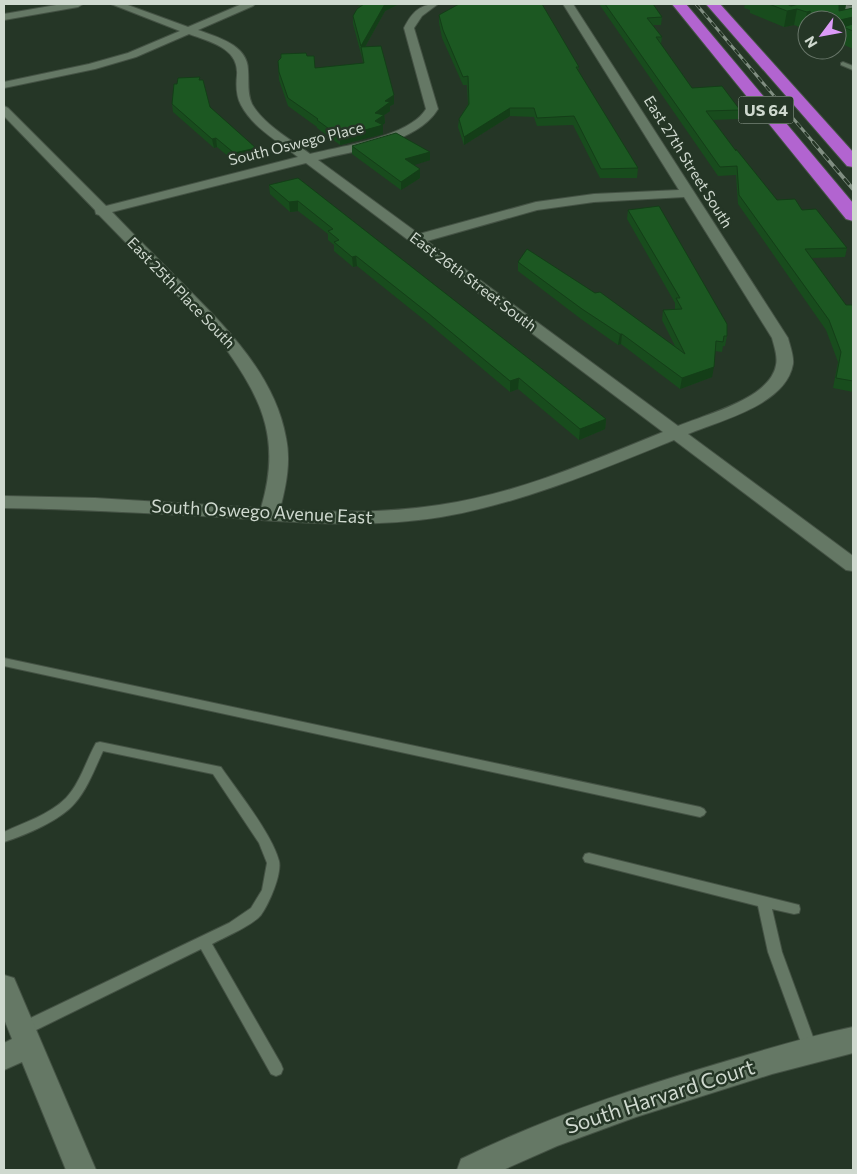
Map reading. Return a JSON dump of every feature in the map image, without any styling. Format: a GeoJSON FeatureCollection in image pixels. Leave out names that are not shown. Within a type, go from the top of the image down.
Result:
{"type":"FeatureCollection","features":[{"type":"Feature","properties":{"kind":"highway","name":"US 64"},"geometry":{"type":"LineString","coordinates":[[679,4],[853,215]]}},
{"type":"Feature","properties":{"kind":"highway","name":"US 64"},"geometry":{"type":"LineString","coordinates":[[713,4],[853,162]]}},
{"type":"Feature","properties":{"kind":"street"},"geometry":{"type":"LineString","coordinates":[[4,17],[78,4]]}},
{"type":"Feature","properties":{"kind":"street","name":"East 26th Street South"},"geometry":{"type":"LineString","coordinates":[[116,4],[223,43],[236,52],[242,61],[243,90],[249,109],[274,133],[853,565]]}},
{"type":"Feature","properties":{"kind":"street"},"geometry":{"type":"LineString","coordinates":[[4,85],[108,63],[132,55],[250,4]]}},
{"type":"Feature","properties":{"kind":"street","name":"South Oswego Place"},"geometry":{"type":"LineString","coordinates":[[101,210],[393,137],[416,127],[425,120],[432,109],[409,36],[409,28],[413,18],[419,12],[433,4]]}},
{"type":"Feature","properties":{"kind":"street","name":"East 27th Street South"},"geometry":{"type":"LineString","coordinates":[[568,4],[780,338]]}},
{"type":"Feature","properties":{"kind":"street"},"geometry":{"type":"LineString","coordinates":[[838,5],[853,9]]}},
{"type":"Feature","properties":{"kind":"street","name":"East 25th Place South"},"geometry":{"type":"LineString","coordinates":[[4,110],[222,332],[246,364],[266,397],[278,436],[280,472],[276,495],[269,514]]}},
{"type":"Feature","properties":{"kind":"street"},"geometry":{"type":"LineString","coordinates":[[417,239],[536,206],[594,198],[688,193]]}},
{"type":"Feature","properties":{"kind":"street","name":"South Oswego Avenue East"},"geometry":{"type":"LineString","coordinates":[[4,502],[68,502],[310,518],[405,516],[459,507],[524,492],[675,433],[764,394],[782,375],[785,364],[780,338]]}},
{"type":"Feature","properties":{"kind":"street"},"geometry":{"type":"LineString","coordinates":[[4,987],[18,1044],[82,1170]]}},
{"type":"Feature","properties":{"kind":"street","name":"South Harvard Court"},"geometry":{"type":"LineString","coordinates":[[472,1170],[512,1149],[614,1110],[810,1048],[853,1040]]}},
{"type":"Feature","properties":{"kind":"lane"},"geometry":{"type":"LineString","coordinates":[[843,64],[853,68]]}},
{"type":"Feature","properties":{"kind":"lane"},"geometry":{"type":"LineString","coordinates":[[4,662],[700,812]]}},
{"type":"Feature","properties":{"kind":"lane"},"geometry":{"type":"LineString","coordinates":[[4,837],[57,812],[70,801],[100,746],[217,770],[264,840],[273,863],[268,891],[256,912],[234,927],[18,1044]]}},
{"type":"Feature","properties":{"kind":"lane"},"geometry":{"type":"LineString","coordinates":[[590,858],[794,909]]}},
{"type":"Feature","properties":{"kind":"lane"},"geometry":{"type":"LineString","coordinates":[[764,902],[775,952],[810,1048]]}},
{"type":"Feature","properties":{"kind":"lane"},"geometry":{"type":"LineString","coordinates":[[204,942],[276,1070]]}},
{"type":"Feature","properties":{"kind":"building"},"geometry":{"type":"Polygon","coordinates":[[[364,4],[385,4],[361,46],[353,16],[357,9],[364,4]]]}},
{"type":"Feature","properties":{"kind":"building"},"geometry":{"type":"Polygon","coordinates":[[[459,4],[542,4],[579,67],[576,67],[638,168],[601,169],[574,116],[537,118],[534,108],[510,108],[464,137],[459,119],[469,104],[468,76],[463,77],[443,30],[439,15],[459,4]]]}},
{"type":"Feature","properties":{"kind":"building"},"geometry":{"type":"Polygon","coordinates":[[[605,4],[653,4],[662,17],[647,18],[662,37],[656,37],[692,88],[722,86],[740,110],[706,111],[736,151],[736,149],[777,200],[795,199],[802,210],[816,209],[847,248],[805,249],[846,305],[853,305],[853,381],[836,378],[841,352],[829,320],[739,195],[737,166],[720,167],[605,4]]]}},
{"type":"Feature","properties":{"kind":"building"},"geometry":{"type":"Polygon","coordinates":[[[769,4],[787,4],[791,6],[799,4],[842,4],[839,5],[839,10],[797,9],[787,11],[769,4]]]}},
{"type":"Feature","properties":{"kind":"building"},"geometry":{"type":"Polygon","coordinates":[[[853,8],[853,17],[847,18],[847,10],[844,10],[853,8]]]}},
{"type":"Feature","properties":{"kind":"building"},"geometry":{"type":"Polygon","coordinates":[[[853,24],[853,31],[847,29],[847,26],[853,24]]]}},
{"type":"Feature","properties":{"kind":"building"},"geometry":{"type":"Polygon","coordinates":[[[381,46],[394,95],[385,101],[390,102],[375,113],[384,115],[375,121],[383,125],[340,137],[288,98],[279,72],[278,61],[281,58],[281,54],[306,53],[307,56],[314,56],[315,68],[364,63],[361,47],[381,46]]]}},
{"type":"Feature","properties":{"kind":"building"},"geometry":{"type":"Polygon","coordinates":[[[200,77],[199,80],[203,80],[210,107],[256,148],[234,153],[216,138],[212,139],[172,104],[174,84],[177,84],[178,78],[200,77]]]}},
{"type":"Feature","properties":{"kind":"building"},"geometry":{"type":"Polygon","coordinates":[[[396,133],[430,152],[405,159],[420,169],[401,182],[352,146],[396,133]]]}},
{"type":"Feature","properties":{"kind":"building"},"geometry":{"type":"Polygon","coordinates":[[[298,178],[606,419],[580,429],[519,378],[510,381],[356,256],[352,257],[334,242],[339,240],[328,231],[333,229],[298,201],[289,202],[269,185],[298,178]]]}},
{"type":"Feature","properties":{"kind":"building"},"geometry":{"type":"Polygon","coordinates":[[[659,206],[727,324],[727,336],[724,336],[723,342],[716,341],[714,367],[682,378],[518,262],[527,249],[595,293],[600,292],[685,354],[663,310],[682,309],[676,298],[680,298],[628,210],[659,206]]]}},
{"type":"Feature","properties":{"kind":"railway"},"geometry":{"type":"LineString","coordinates":[[696,4],[814,143]]}},
{"type":"Feature","properties":{"kind":"railway"},"geometry":{"type":"LineString","coordinates":[[813,142],[853,189]]}}]}
